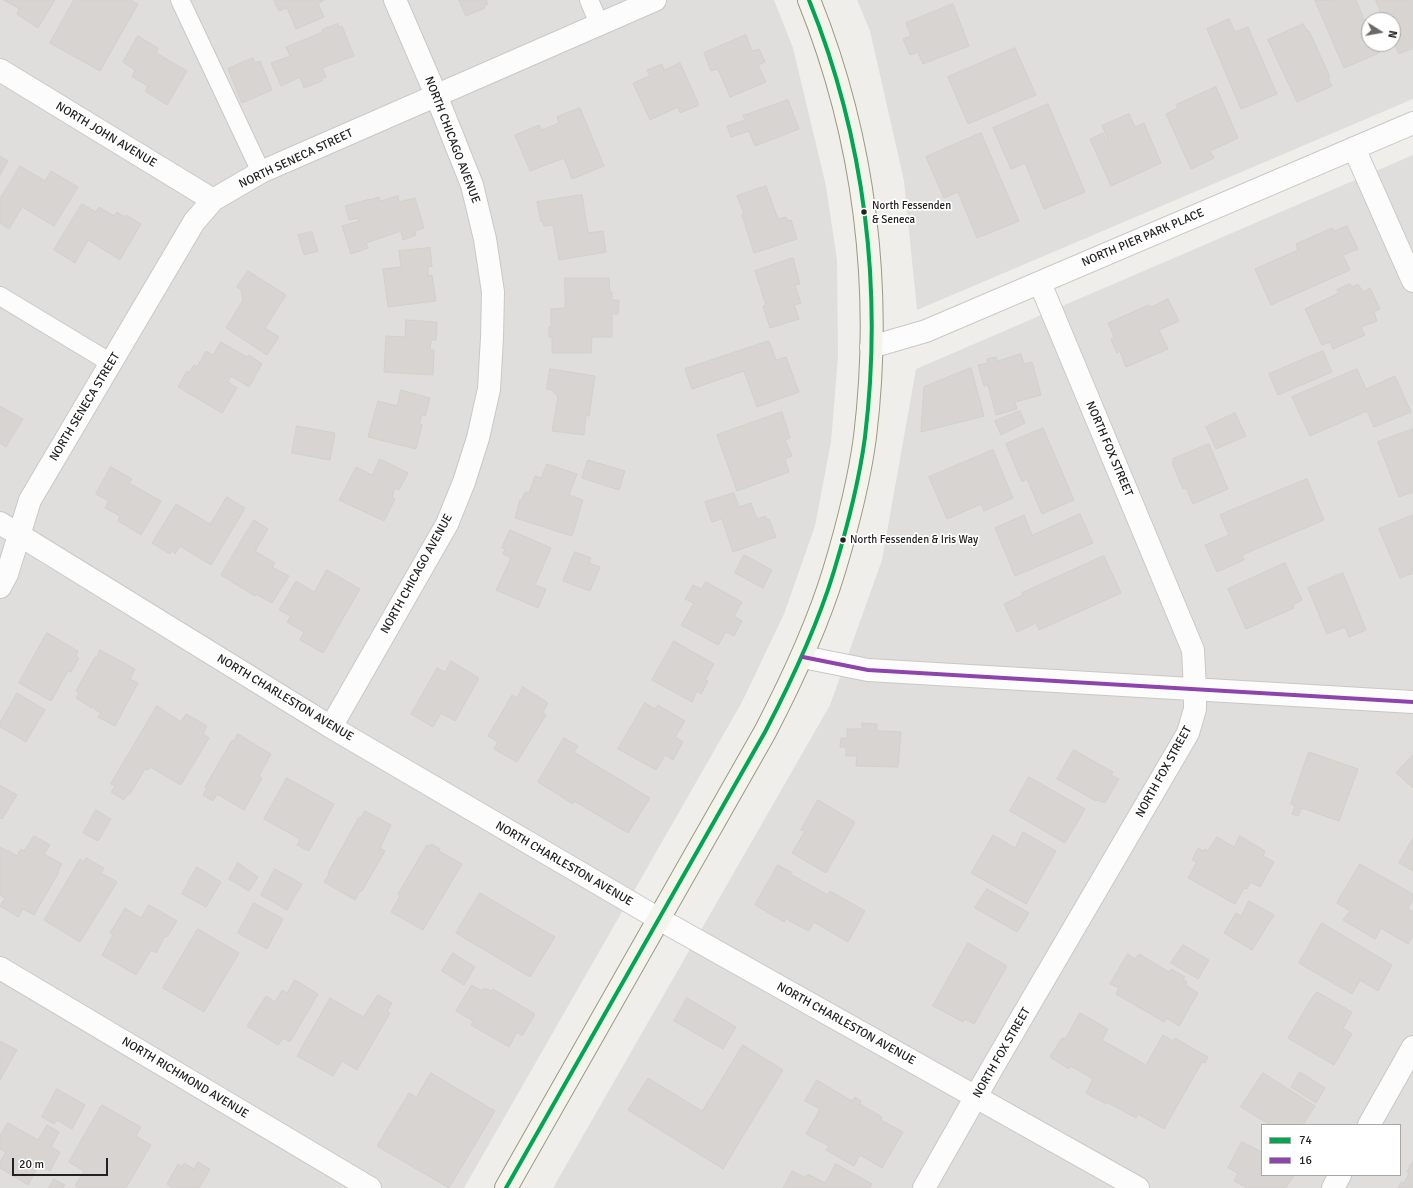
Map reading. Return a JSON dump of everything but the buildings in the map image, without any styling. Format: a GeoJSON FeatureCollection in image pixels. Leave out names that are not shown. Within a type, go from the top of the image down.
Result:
{"type":"FeatureCollection","features":[{"type":"Feature","properties":{"kind":"main road"},"geometry":{"type":"LineString","coordinates":[[506,1188],[765,732],[802,657],[819,616],[834,572],[856,485],[864,439],[871,347],[872,293],[869,246],[863,200],[856,158],[843,98],[831,58],[808,0]]}},
{"type":"Feature","properties":{"kind":"street","name":"NORTH CHICAGO AVENUE"},"geometry":{"type":"LineString","coordinates":[[331,727],[447,524],[464,482],[476,445],[489,389],[493,292],[485,239],[472,185],[436,95],[395,0]]}},
{"type":"Feature","properties":{"kind":"street","name":"NORTH SENECA STREET"},"geometry":{"type":"LineString","coordinates":[[0,587],[7,574],[30,500],[194,222],[213,200],[261,172],[654,0]]}},
{"type":"Feature","properties":{"kind":"street","name":"NORTH JOHN AVENUE"},"geometry":{"type":"LineString","coordinates":[[0,70],[213,200]]}},
{"type":"Feature","properties":{"kind":"street","name":"NORTH PIER PARK PLACE"},"geometry":{"type":"LineString","coordinates":[[871,347],[926,331],[1413,123]]}},
{"type":"Feature","properties":{"kind":"street"},"geometry":{"type":"LineString","coordinates":[[1354,148],[1413,281]]}},
{"type":"Feature","properties":{"kind":"street","name":"NORTH FOX STREET"},"geometry":{"type":"LineString","coordinates":[[924,1188],[1188,733],[1195,709],[1193,650],[1040,283]]}},
{"type":"Feature","properties":{"kind":"street","name":"NORTH CHARLESTON AVENUE"},"geometry":{"type":"LineString","coordinates":[[0,523],[331,727],[659,919],[1138,1188]]}},
{"type":"Feature","properties":{"kind":"street"},"geometry":{"type":"LineString","coordinates":[[802,657],[868,670],[1413,702]]}},
{"type":"Feature","properties":{"kind":"street","name":"NORTH RICHMOND AVENUE"},"geometry":{"type":"LineString","coordinates":[[0,968],[370,1188]]}},
{"type":"Feature","properties":{"kind":"street"},"geometry":{"type":"LineString","coordinates":[[1370,1124],[1413,1047]]}},
{"type":"Feature","properties":{"kind":"street"},"geometry":{"type":"LineString","coordinates":[[1333,1188],[1339,1176]]}},
{"type":"Feature","properties":{"kind":"lane"},"geometry":{"type":"LineString","coordinates":[[180,0],[261,172]]}},
{"type":"Feature","properties":{"kind":"lane"},"geometry":{"type":"LineString","coordinates":[[589,0],[599,24]]}},
{"type":"Feature","properties":{"kind":"lane"},"geometry":{"type":"LineString","coordinates":[[0,296],[111,363]]}},
{"type":"Feature","properties":{"kind":"shaded area"},"geometry":{"type":"Polygon","coordinates":[[[0,0],[774,0],[793,48],[826,186],[837,260],[838,357],[831,442],[815,526],[784,614],[742,702],[464,1188],[0,1188],[0,0]]]}},
{"type":"Feature","properties":{"kind":"shaded area"},"geometry":{"type":"Polygon","coordinates":[[[857,0],[1413,0],[1413,99],[917,310],[904,181],[870,31],[857,0]]]}},
{"type":"Feature","properties":{"kind":"shaded area"},"geometry":{"type":"Polygon","coordinates":[[[1413,155],[1413,1188],[553,1188],[830,705],[882,560],[916,369],[1413,155]]]}},
{"type":"Feature","properties":{"kind":"transit line","name":"74"},"geometry":{"type":"LineString","coordinates":[[506,1188],[765,732],[785,693],[812,633],[827,592],[848,522],[865,437],[870,381],[872,326],[870,270],[865,215],[856,160],[844,106],[828,53],[809,0]]}},
{"type":"Feature","properties":{"kind":"transit line","name":"16"},"geometry":{"type":"LineString","coordinates":[[803,657],[868,670],[1413,702]]}},
{"type":"Feature","properties":{"kind":"place","name":"North Fessenden & Seneca"},"geometry":{"type":"Point","coordinates":[864,212]}},
{"type":"Feature","properties":{"kind":"place","name":"North Fessenden & Iris Way"},"geometry":{"type":"Point","coordinates":[843,540]}}]}
